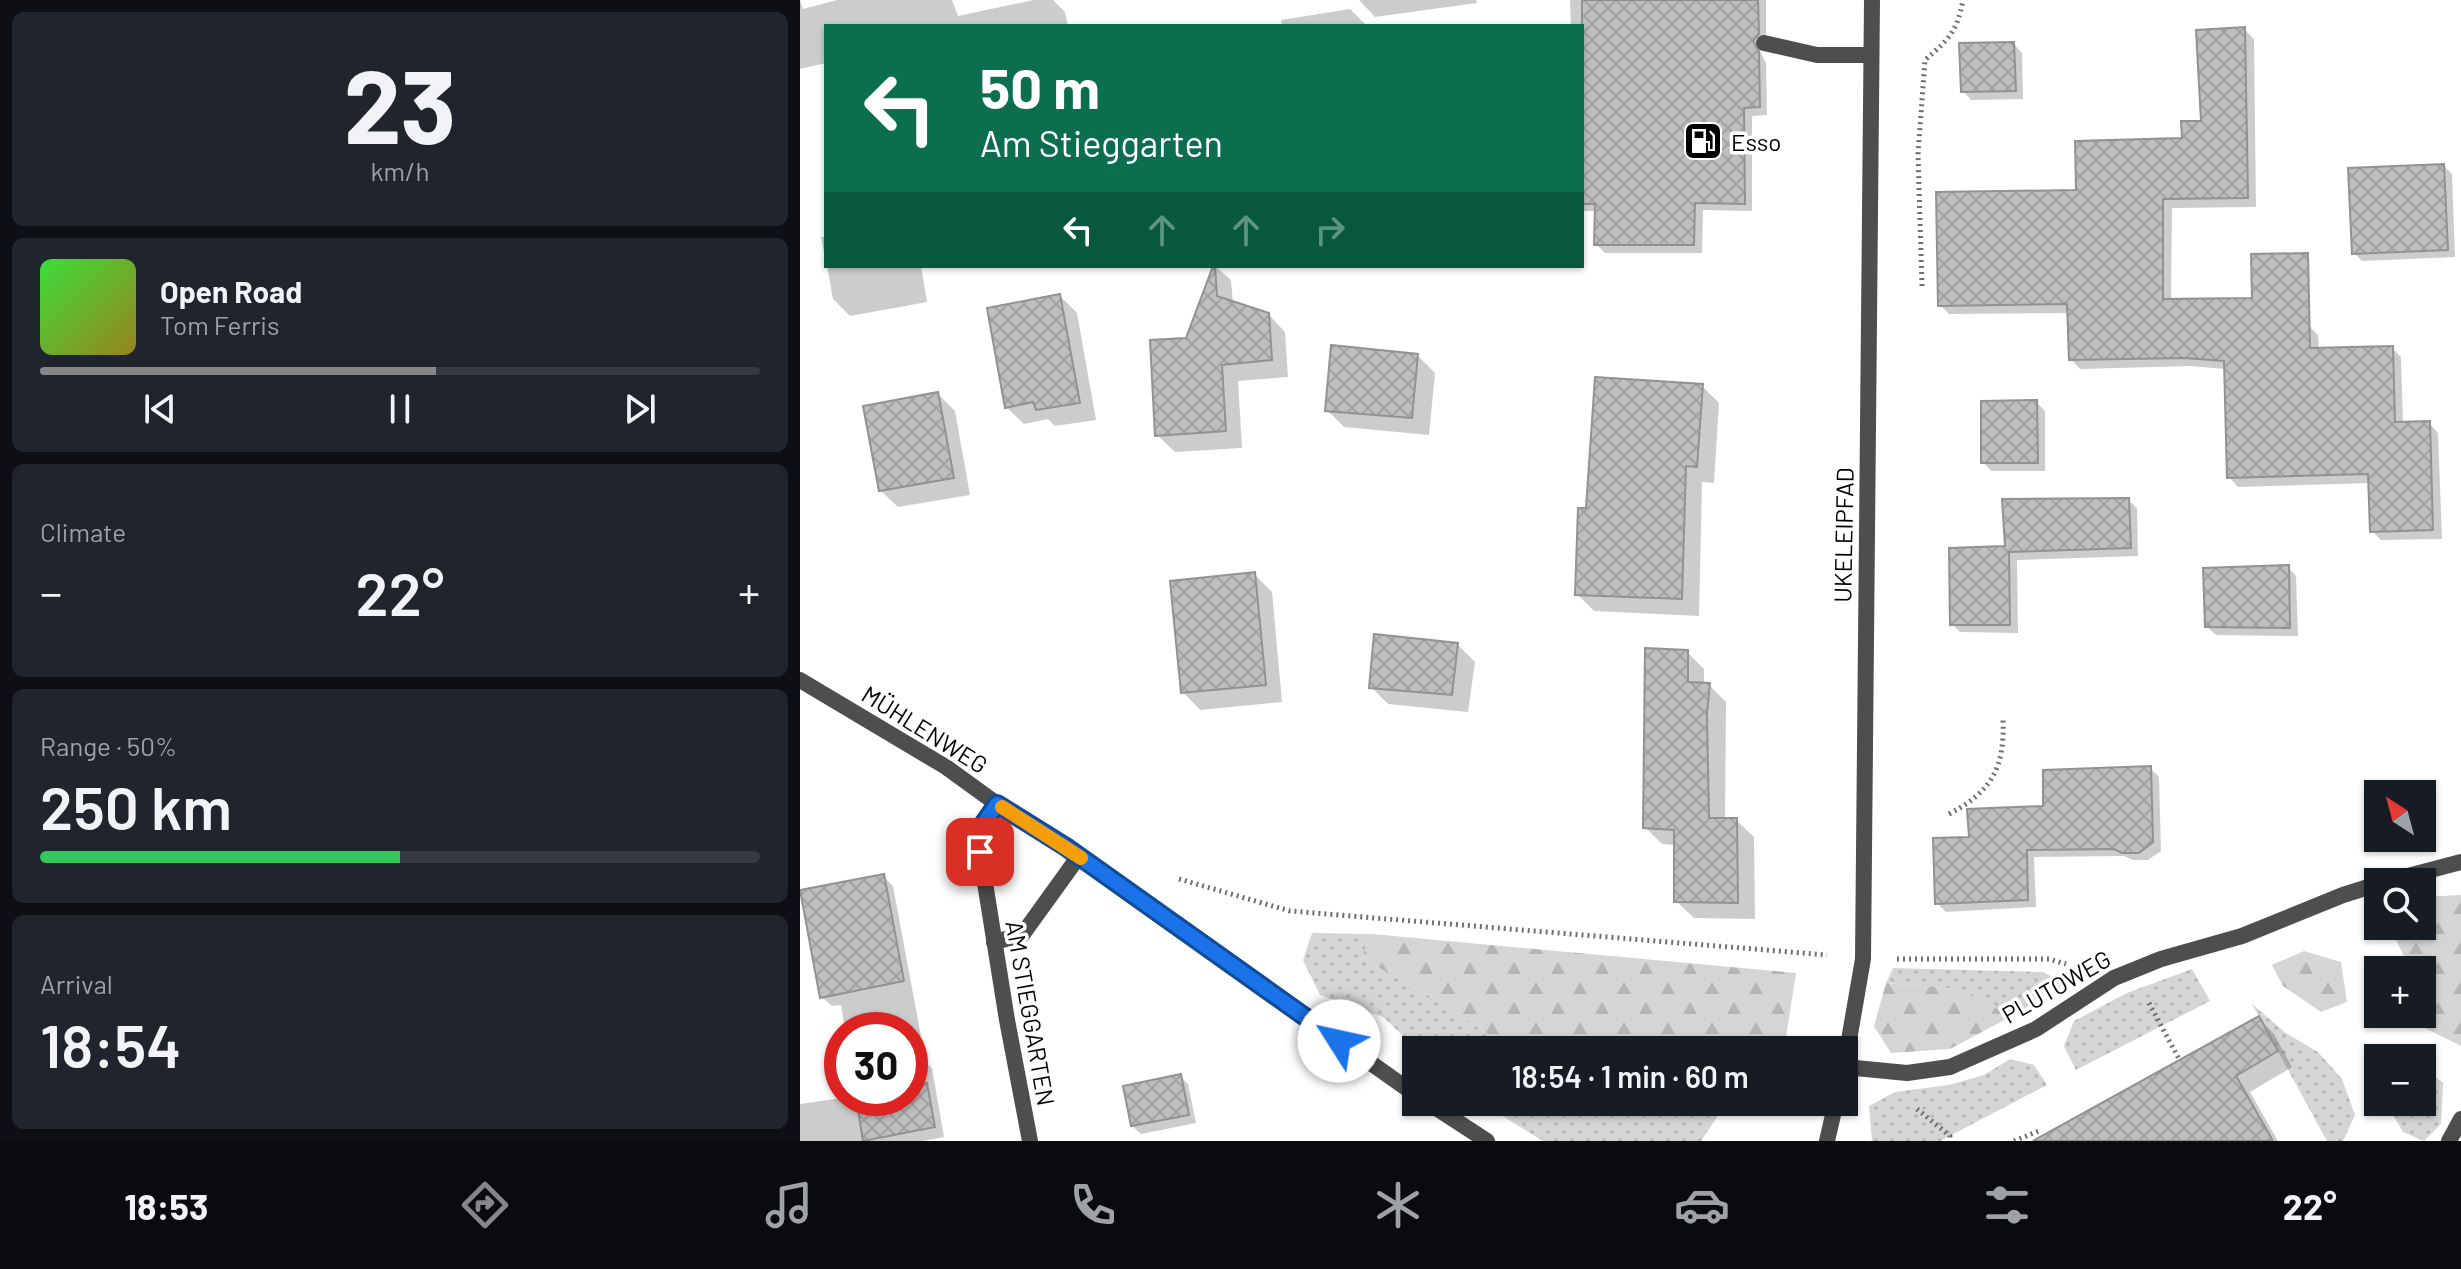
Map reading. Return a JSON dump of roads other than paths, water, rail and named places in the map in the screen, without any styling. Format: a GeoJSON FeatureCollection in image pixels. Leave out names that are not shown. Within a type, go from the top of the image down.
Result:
{"type":"FeatureCollection","features":[{"type":"Feature","properties":{"kind":"street","name":"UKELEIPFAD"},"geometry":{"type":"LineString","coordinates":[[1850,1036],[1863,959],[1872,0]]}},
{"type":"Feature","properties":{"kind":"street"},"geometry":{"type":"LineString","coordinates":[[1764,43],[1817,55],[1871,55]]}},
{"type":"Feature","properties":{"kind":"street","name":"MÜHLENWEG"},"geometry":{"type":"LineString","coordinates":[[800,680],[946,767],[1079,856],[1402,1085]]}},
{"type":"Feature","properties":{"kind":"street","name":"AM STIEGGARTEN"},"geometry":{"type":"LineString","coordinates":[[997,804],[977,833],[1030,1141]]}},
{"type":"Feature","properties":{"kind":"street"},"geometry":{"type":"LineString","coordinates":[[994,942],[1022,935],[1079,856]]}},
{"type":"Feature","properties":{"kind":"street"},"geometry":{"type":"LineString","coordinates":[[2436,869],[2461,862]]}},
{"type":"Feature","properties":{"kind":"street","name":"PLUTOWEG"},"geometry":{"type":"LineString","coordinates":[[1858,1069],[1907,1073],[1950,1067],[2036,1029],[2114,978],[2161,959],[2242,936],[2364,888]]}},
{"type":"Feature","properties":{"kind":"street"},"geometry":{"type":"LineString","coordinates":[[1449,1116],[1487,1141]]}},
{"type":"Feature","properties":{"kind":"street"},"geometry":{"type":"LineString","coordinates":[[1827,1141],[1833,1116]]}},
{"type":"Feature","properties":{"kind":"street"},"geometry":{"type":"LineString","coordinates":[[2449,1141],[2461,1119]]}},
{"type":"Feature","properties":{"kind":"place","name":"Esso"},"geometry":{"type":"Point","coordinates":[1703,141]}}]}
